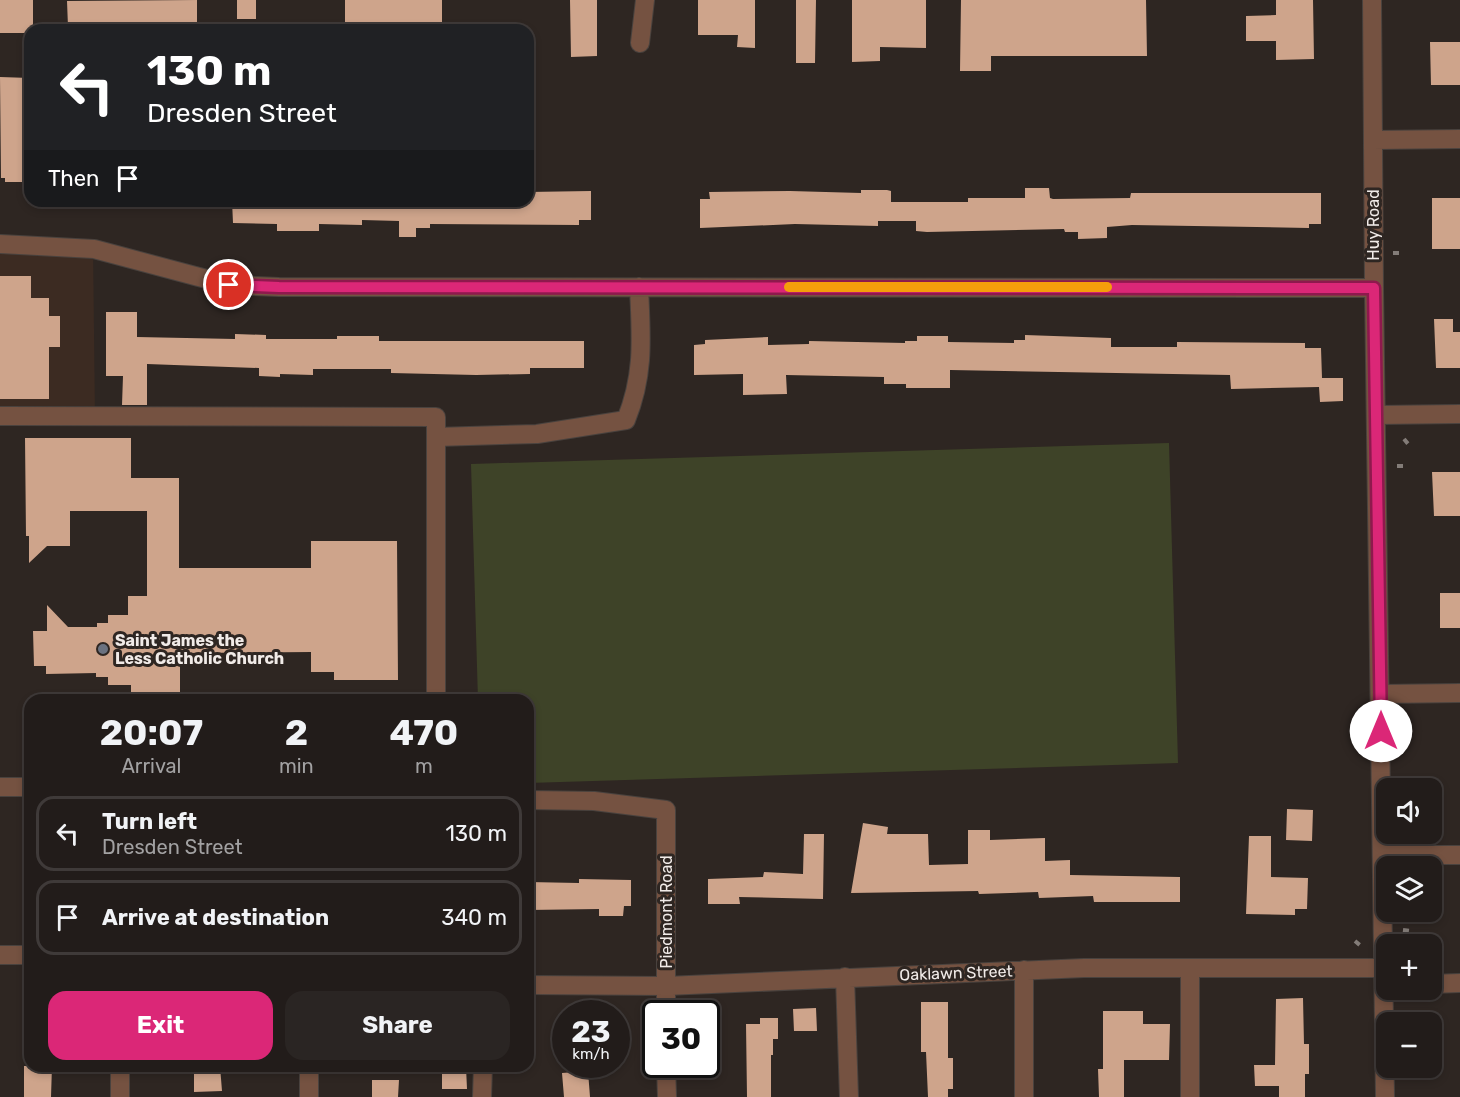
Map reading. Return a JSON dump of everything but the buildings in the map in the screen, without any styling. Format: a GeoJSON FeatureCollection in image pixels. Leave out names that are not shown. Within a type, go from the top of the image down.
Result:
{"type":"FeatureCollection","features":[{"type":"Feature","properties":{"kind":"street"},"geometry":{"type":"LineString","coordinates":[[640,43],[645,0]]}},
{"type":"Feature","properties":{"kind":"street","name":"Huy Road"},"geometry":{"type":"LineString","coordinates":[[1372,0],[1383,934]]}},
{"type":"Feature","properties":{"kind":"street"},"geometry":{"type":"LineString","coordinates":[[1374,140],[1460,139]]}},
{"type":"Feature","properties":{"kind":"street"},"geometry":{"type":"LineString","coordinates":[[0,244],[94,249],[229,285],[1374,288]]}},
{"type":"Feature","properties":{"kind":"street"},"geometry":{"type":"LineString","coordinates":[[436,437],[537,434],[626,420],[637,393],[639,374],[639,287]]}},
{"type":"Feature","properties":{"kind":"street"},"geometry":{"type":"LineString","coordinates":[[1376,415],[1460,414]]}},
{"type":"Feature","properties":{"kind":"street"},"geometry":{"type":"LineString","coordinates":[[0,416],[436,417],[436,694]]}},
{"type":"Feature","properties":{"kind":"street"},"geometry":{"type":"LineString","coordinates":[[1381,694],[1460,693]]}},
{"type":"Feature","properties":{"kind":"street"},"geometry":{"type":"LineString","coordinates":[[0,787],[24,787]]}},
{"type":"Feature","properties":{"kind":"street","name":"Piedmont Road"},"geometry":{"type":"LineString","coordinates":[[534,800],[594,801],[666,810],[666,1000]]}},
{"type":"Feature","properties":{"kind":"street"},"geometry":{"type":"LineString","coordinates":[[1382,855],[1460,855]]}},
{"type":"Feature","properties":{"kind":"street"},"geometry":{"type":"LineString","coordinates":[[0,955],[24,956]]}},
{"type":"Feature","properties":{"kind":"street"},"geometry":{"type":"LineString","coordinates":[[1190,968],[1190,1097]]}},
{"type":"Feature","properties":{"kind":"street","name":"Oaklawn Street"},"geometry":{"type":"LineString","coordinates":[[534,985],[666,986],[1024,970],[1376,968]]}},
{"type":"Feature","properties":{"kind":"street"},"geometry":{"type":"LineString","coordinates":[[1024,970],[1024,1097]]}},
{"type":"Feature","properties":{"kind":"street"},"geometry":{"type":"LineString","coordinates":[[845,977],[849,1097]]}},
{"type":"Feature","properties":{"kind":"street"},"geometry":{"type":"LineString","coordinates":[[1442,984],[1460,983]]}},
{"type":"Feature","properties":{"kind":"street","name":"Huy Road"},"geometry":{"type":"LineString","coordinates":[[1385,1000],[1385,1097]]}},
{"type":"Feature","properties":{"kind":"street"},"geometry":{"type":"LineString","coordinates":[[120,1072],[120,1097]]}},
{"type":"Feature","properties":{"kind":"street"},"geometry":{"type":"LineString","coordinates":[[309,1072],[309,1097]]}},
{"type":"Feature","properties":{"kind":"street"},"geometry":{"type":"LineString","coordinates":[[482,1097],[483,1072]]}},
{"type":"Feature","properties":{"kind":"street"},"geometry":{"type":"LineString","coordinates":[[666,1078],[667,1097]]}},
{"type":"Feature","properties":{"kind":"path"},"geometry":{"type":"LineString","coordinates":[[1392,253],[1402,253]]}},
{"type":"Feature","properties":{"kind":"path"},"geometry":{"type":"LineString","coordinates":[[1404,440],[1409,445]]}},
{"type":"Feature","properties":{"kind":"path"},"geometry":{"type":"LineString","coordinates":[[1397,466],[1404,466]]}},
{"type":"Feature","properties":{"kind":"path"},"geometry":{"type":"LineString","coordinates":[[1401,730],[1408,731]]}},
{"type":"Feature","properties":{"kind":"path"},"geometry":{"type":"LineString","coordinates":[[1403,930],[1411,931]]}},
{"type":"Feature","properties":{"kind":"path"},"geometry":{"type":"LineString","coordinates":[[1355,940],[1361,946]]}},
{"type":"Feature","properties":{"kind":"shaded area"},"geometry":{"type":"Polygon","coordinates":[[[0,238],[93,244],[95,418],[0,418],[0,238]]]}},
{"type":"Feature","properties":{"kind":"green space"},"geometry":{"type":"Polygon","coordinates":[[[1169,443],[1178,763],[534,783],[534,694],[478,694],[471,464],[1169,443]]]}},
{"type":"Feature","properties":{"kind":"slow traffic"},"geometry":{"type":"LineString","coordinates":[[789,287],[1107,287]]}},
{"type":"Feature","properties":{"kind":"place","name":"Saint James the Less Catholic Church"},"geometry":{"type":"Point","coordinates":[103,649]}},
{"type":"Feature","properties":{"kind":"route"},"geometry":{"type":"LineString","coordinates":[[229,285],[279,287],[1374,288],[1381,731]]}}]}
